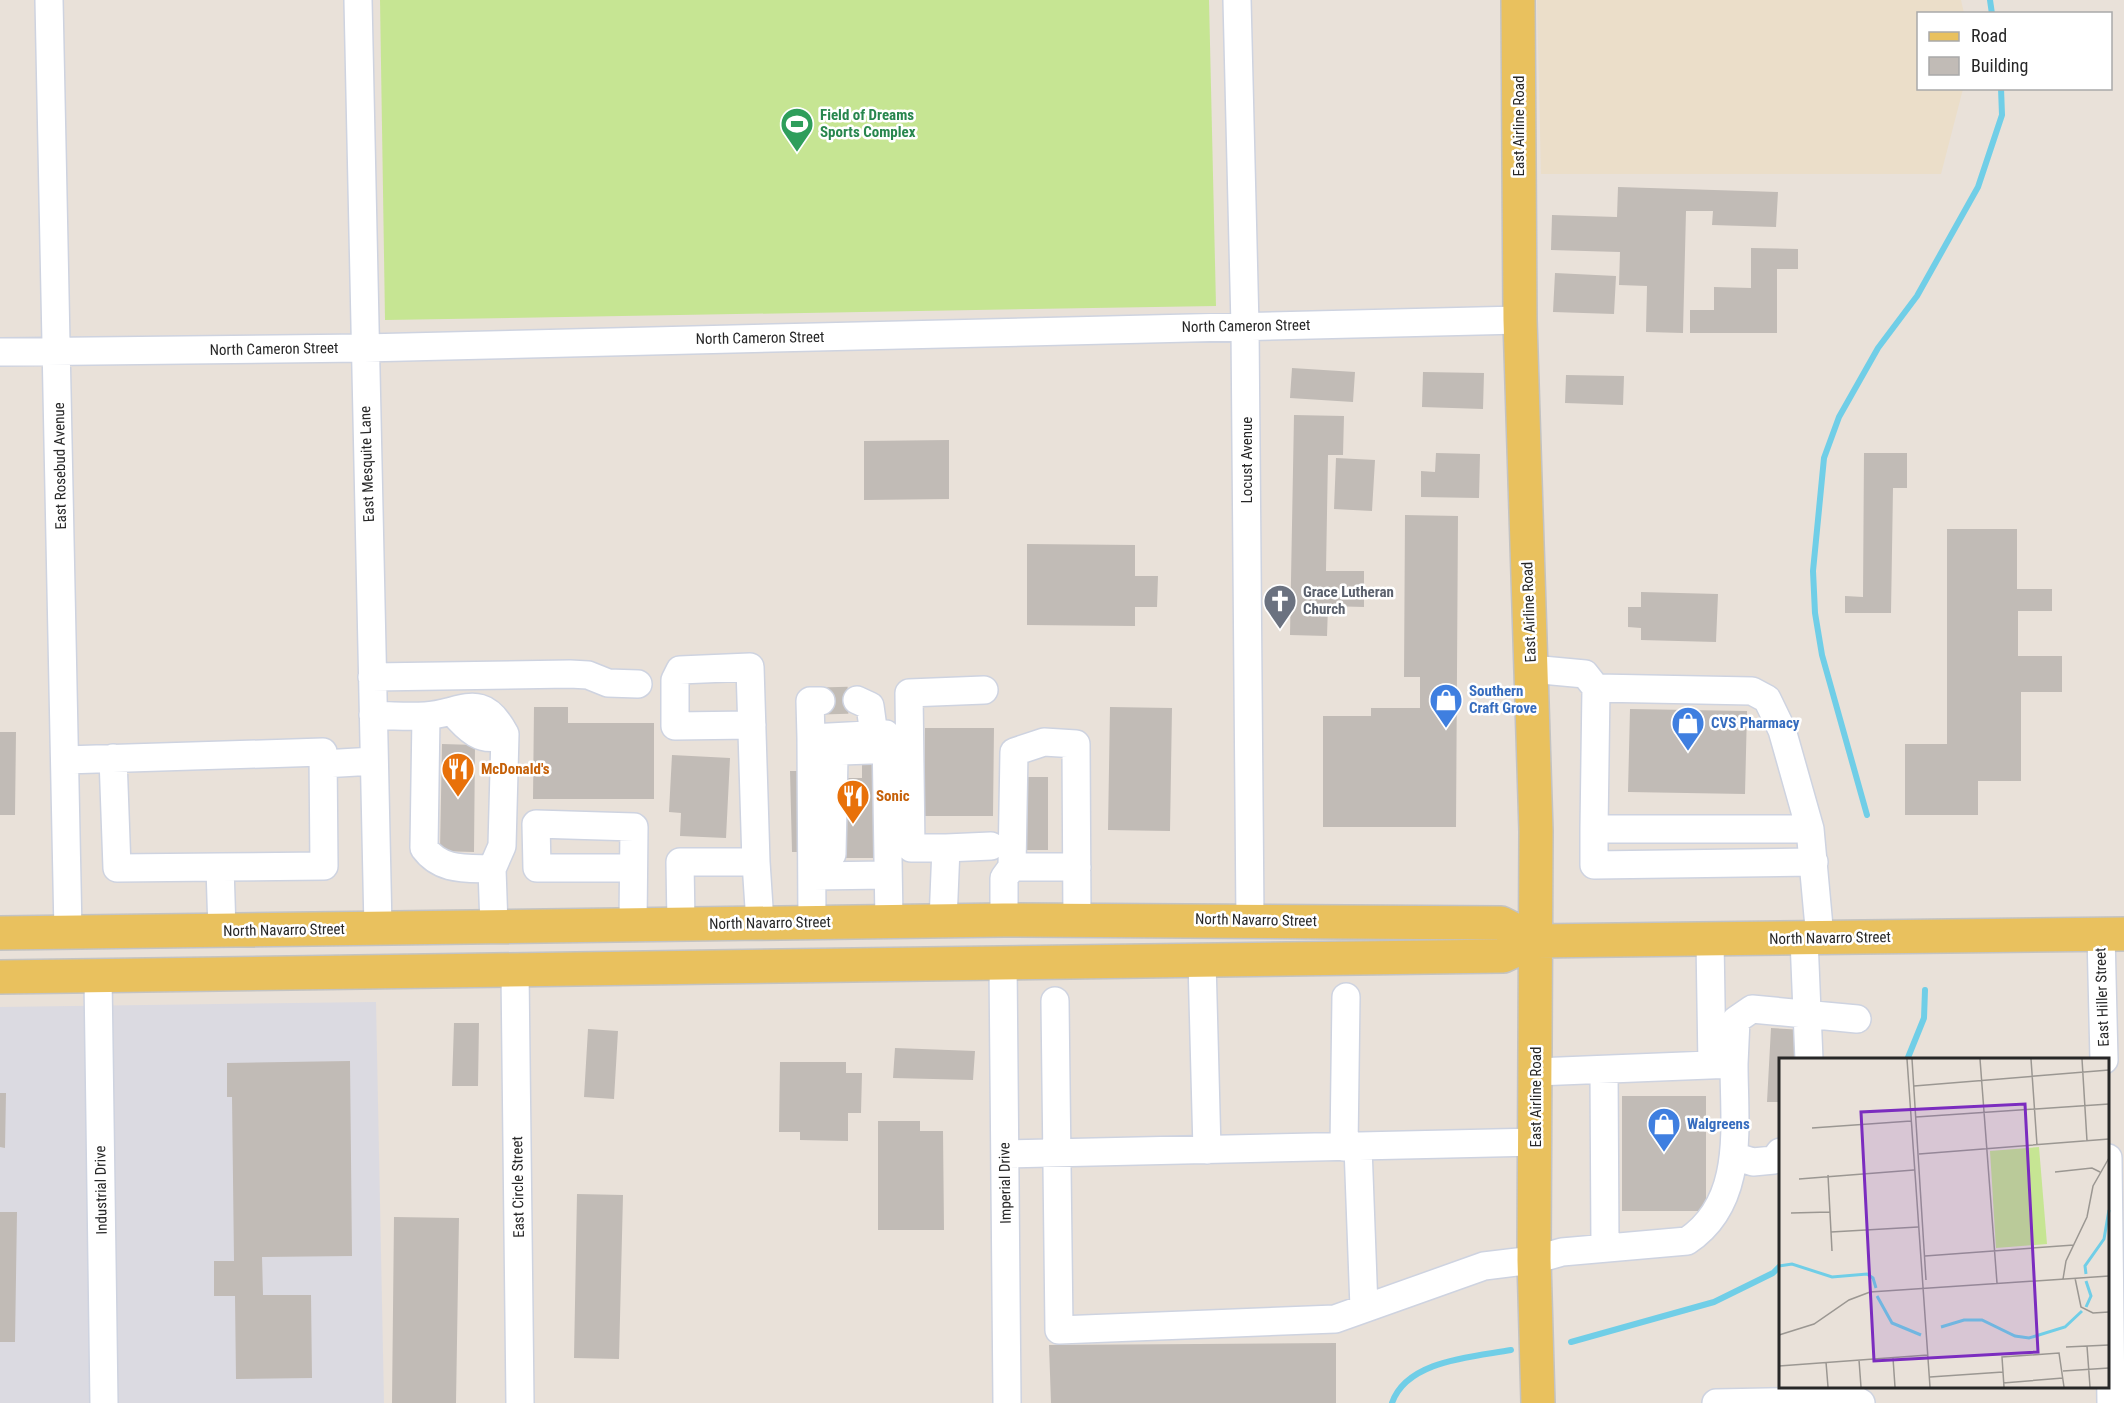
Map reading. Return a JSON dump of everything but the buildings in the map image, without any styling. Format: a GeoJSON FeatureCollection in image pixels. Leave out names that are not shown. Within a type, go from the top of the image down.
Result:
{"type":"FeatureCollection","features":[{"type":"Feature","properties":{"kind":"main road","name":"East Airline Road"},"geometry":{"type":"LineString","coordinates":[[1518,0],[1520,320],[1531,669],[1536,941],[1534,1260],[1538,1403]]}},
{"type":"Feature","properties":{"kind":"main road","name":"North Navarro Street"},"geometry":{"type":"LineString","coordinates":[[0,933],[760,922],[1250,920],[1501,923],[1536,941]]}},
{"type":"Feature","properties":{"kind":"main road"},"geometry":{"type":"LineString","coordinates":[[98,977],[100,964],[106,957],[118,954],[467,945],[494,926]]}},
{"type":"Feature","properties":{"kind":"main road"},"geometry":{"type":"LineString","coordinates":[[0,959],[58,954],[65,946],[68,932]]}},
{"type":"Feature","properties":{"kind":"main road","name":"North Navarro Street"},"geometry":{"type":"LineString","coordinates":[[0,977],[1503,956],[1536,941],[2112,934]]}},
{"type":"Feature","properties":{"kind":"street","name":"East Rosebud Avenue"},"geometry":{"type":"LineString","coordinates":[[49,0],[58,352],[68,932]]}},
{"type":"Feature","properties":{"kind":"street","name":"East Mesquite Lane"},"geometry":{"type":"LineString","coordinates":[[358,0],[378,928]]}},
{"type":"Feature","properties":{"kind":"street","name":"Locust Avenue"},"geometry":{"type":"LineString","coordinates":[[1237,0],[1245,326],[1250,920]]}},
{"type":"Feature","properties":{"kind":"street","name":"North Cameron Street"},"geometry":{"type":"LineString","coordinates":[[0,352],[364,348],[1520,320]]}},
{"type":"Feature","properties":{"kind":"street"},"geometry":{"type":"LineString","coordinates":[[1531,669],[1585,674],[1596,688],[1594,865],[1814,862]]}},
{"type":"Feature","properties":{"kind":"street"},"geometry":{"type":"LineString","coordinates":[[372,677],[570,674],[588,675],[608,683],[638,684]]}},
{"type":"Feature","properties":{"kind":"street"},"geometry":{"type":"LineString","coordinates":[[1596,688],[1752,691],[1767,699],[1782,730],[1810,829],[1814,862],[1809,1058]]}},
{"type":"Feature","properties":{"kind":"street"},"geometry":{"type":"LineString","coordinates":[[984,690],[909,693],[911,848],[991,846]]}},
{"type":"Feature","properties":{"kind":"street"},"geometry":{"type":"LineString","coordinates":[[857,700],[870,706],[880,742],[889,921]]}},
{"type":"Feature","properties":{"kind":"street"},"geometry":{"type":"LineString","coordinates":[[812,922],[810,701],[821,701]]}},
{"type":"Feature","properties":{"kind":"street"},"geometry":{"type":"LineString","coordinates":[[374,715],[426,716],[452,711],[476,735],[495,739],[505,734],[502,846],[492,869],[494,926]]}},
{"type":"Feature","properties":{"kind":"street"},"geometry":{"type":"LineString","coordinates":[[426,716],[424,848],[432,858],[444,866],[492,869]]}},
{"type":"Feature","properties":{"kind":"street"},"geometry":{"type":"LineString","coordinates":[[752,725],[760,922]]}},
{"type":"Feature","properties":{"kind":"street"},"geometry":{"type":"LineString","coordinates":[[811,738],[880,742]]}},
{"type":"Feature","properties":{"kind":"street"},"geometry":{"type":"LineString","coordinates":[[813,873],[832,854],[834,757],[841,751],[880,742]]}},
{"type":"Feature","properties":{"kind":"street"},"geometry":{"type":"LineString","coordinates":[[1004,920],[1004,878],[1012,867],[1014,752],[1044,742],[1076,744],[1077,920]]}},
{"type":"Feature","properties":{"kind":"street"},"geometry":{"type":"LineString","coordinates":[[65,760],[113,758],[323,752],[324,866],[117,868],[113,758]]}},
{"type":"Feature","properties":{"kind":"street"},"geometry":{"type":"LineString","coordinates":[[323,764],[374,761]]}},
{"type":"Feature","properties":{"kind":"street"},"geometry":{"type":"LineString","coordinates":[[1594,829],[1810,829]]}},
{"type":"Feature","properties":{"kind":"street"},"geometry":{"type":"LineString","coordinates":[[943,921],[946,848]]}},
{"type":"Feature","properties":{"kind":"street"},"geometry":{"type":"LineString","coordinates":[[681,924],[680,862],[756,862]]}},
{"type":"Feature","properties":{"kind":"street"},"geometry":{"type":"LineString","coordinates":[[220,867],[222,931]]}},
{"type":"Feature","properties":{"kind":"street"},"geometry":{"type":"LineString","coordinates":[[1012,867],[1077,867]]}},
{"type":"Feature","properties":{"kind":"street"},"geometry":{"type":"LineString","coordinates":[[633,868],[633,924]]}},
{"type":"Feature","properties":{"kind":"street"},"geometry":{"type":"LineString","coordinates":[[813,873],[888,875]]}},
{"type":"Feature","properties":{"kind":"street","name":"East Hiller Street"},"geometry":{"type":"LineString","coordinates":[[2104,1058],[2112,934]]}},
{"type":"Feature","properties":{"kind":"street"},"geometry":{"type":"LineString","coordinates":[[1055,1001],[1059,1330],[1335,1319],[1484,1266],[1534,1260],[1562,1252],[1687,1241],[1705,1229],[1722,1204],[1734,1156],[1710,940]]}},
{"type":"Feature","properties":{"kind":"street"},"geometry":{"type":"LineString","coordinates":[[1202,961],[1207,1150]]}},
{"type":"Feature","properties":{"kind":"street","name":"Imperial Drive"},"geometry":{"type":"LineString","coordinates":[[1003,962],[1007,1403]]}},
{"type":"Feature","properties":{"kind":"street","name":"East Circle Street"},"geometry":{"type":"LineString","coordinates":[[515,971],[520,1403]]}},
{"type":"Feature","properties":{"kind":"street","name":"Industrial Drive"},"geometry":{"type":"LineString","coordinates":[[98,977],[104,1403]]}},
{"type":"Feature","properties":{"kind":"street"},"geometry":{"type":"LineString","coordinates":[[1346,997],[1351,1147],[1364,1308]]}},
{"type":"Feature","properties":{"kind":"street"},"geometry":{"type":"LineString","coordinates":[[1723,1065],[1737,1020],[1752,1009],[1857,1019]]}},
{"type":"Feature","properties":{"kind":"street"},"geometry":{"type":"LineString","coordinates":[[1536,1072],[1723,1065]]}},
{"type":"Feature","properties":{"kind":"street"},"geometry":{"type":"LineString","coordinates":[[1604,1070],[1605,1248]]}},
{"type":"Feature","properties":{"kind":"street"},"geometry":{"type":"LineString","coordinates":[[1005,1154],[1536,1142]]}},
{"type":"Feature","properties":{"kind":"street"},"geometry":{"type":"LineString","coordinates":[[1734,1156],[1753,1162],[1774,1160],[1779,1153]]}},
{"type":"Feature","properties":{"kind":"street"},"geometry":{"type":"LineString","coordinates":[[2109,1167],[2117,1238],[2111,1403]]}},
{"type":"Feature","properties":{"kind":"street"},"geometry":{"type":"LineString","coordinates":[[1716,1403],[1856,1400],[1861,1403]]}},
{"type":"Feature","properties":{"kind":"shaded area"},"geometry":{"type":"Polygon","coordinates":[[[1537,0],[1961,0],[1964,12],[1917,12],[1917,90],[1963,90],[1941,174],[1541,174],[1537,0]]]}},
{"type":"Feature","properties":{"kind":"shaded area"},"geometry":{"type":"Polygon","coordinates":[[[376,1002],[384,1403],[0,1403],[0,1007],[376,1002]]]}},
{"type":"Feature","properties":{"kind":"green space","name":"Field of Dreams Sports Complex"},"geometry":{"type":"Polygon","coordinates":[[[380,0],[1209,0],[1216,306],[385,320],[380,0]]]}},
{"type":"Feature","properties":{"kind":"waterway"},"geometry":{"type":"LineString","coordinates":[[1990,0],[1992,12]]}},
{"type":"Feature","properties":{"kind":"waterway"},"geometry":{"type":"LineString","coordinates":[[1867,815],[1822,655],[1815,613],[1813,571],[1824,458],[1839,417],[1878,348],[1917,296],[1978,187],[2002,115],[2001,90]]}},
{"type":"Feature","properties":{"kind":"waterway"},"geometry":{"type":"LineString","coordinates":[[1908,1058],[1924,1018],[1925,990]]}},
{"type":"Feature","properties":{"kind":"waterway"},"geometry":{"type":"LineString","coordinates":[[1571,1342],[1714,1302],[1773,1273],[1779,1267]]}},
{"type":"Feature","properties":{"kind":"waterway"},"geometry":{"type":"LineString","coordinates":[[1392,1403],[1400,1389],[1426,1369],[1443,1363],[1511,1350]]}},
{"type":"Feature","properties":{"kind":"tunnel"},"geometry":{"type":"LineString","coordinates":[[821,701],[857,700]]}},
{"type":"Feature","properties":{"kind":"place","name":"Field of Dreams Sports Complex"},"geometry":{"type":"Point","coordinates":[797,153]}},
{"type":"Feature","properties":{"kind":"place","name":"Grace Lutheran Church"},"geometry":{"type":"Point","coordinates":[1280,630]}},
{"type":"Feature","properties":{"kind":"place","name":"Southern Craft Grove"},"geometry":{"type":"Point","coordinates":[1446,729]}},
{"type":"Feature","properties":{"kind":"place","name":"CVS Pharmacy"},"geometry":{"type":"Point","coordinates":[1688,752]}},
{"type":"Feature","properties":{"kind":"place","name":"McDonald's"},"geometry":{"type":"Point","coordinates":[458,798]}},
{"type":"Feature","properties":{"kind":"place","name":"Sonic"},"geometry":{"type":"Point","coordinates":[853,825]}},
{"type":"Feature","properties":{"kind":"place","name":"Walgreens"},"geometry":{"type":"Point","coordinates":[1664,1153]}}]}
